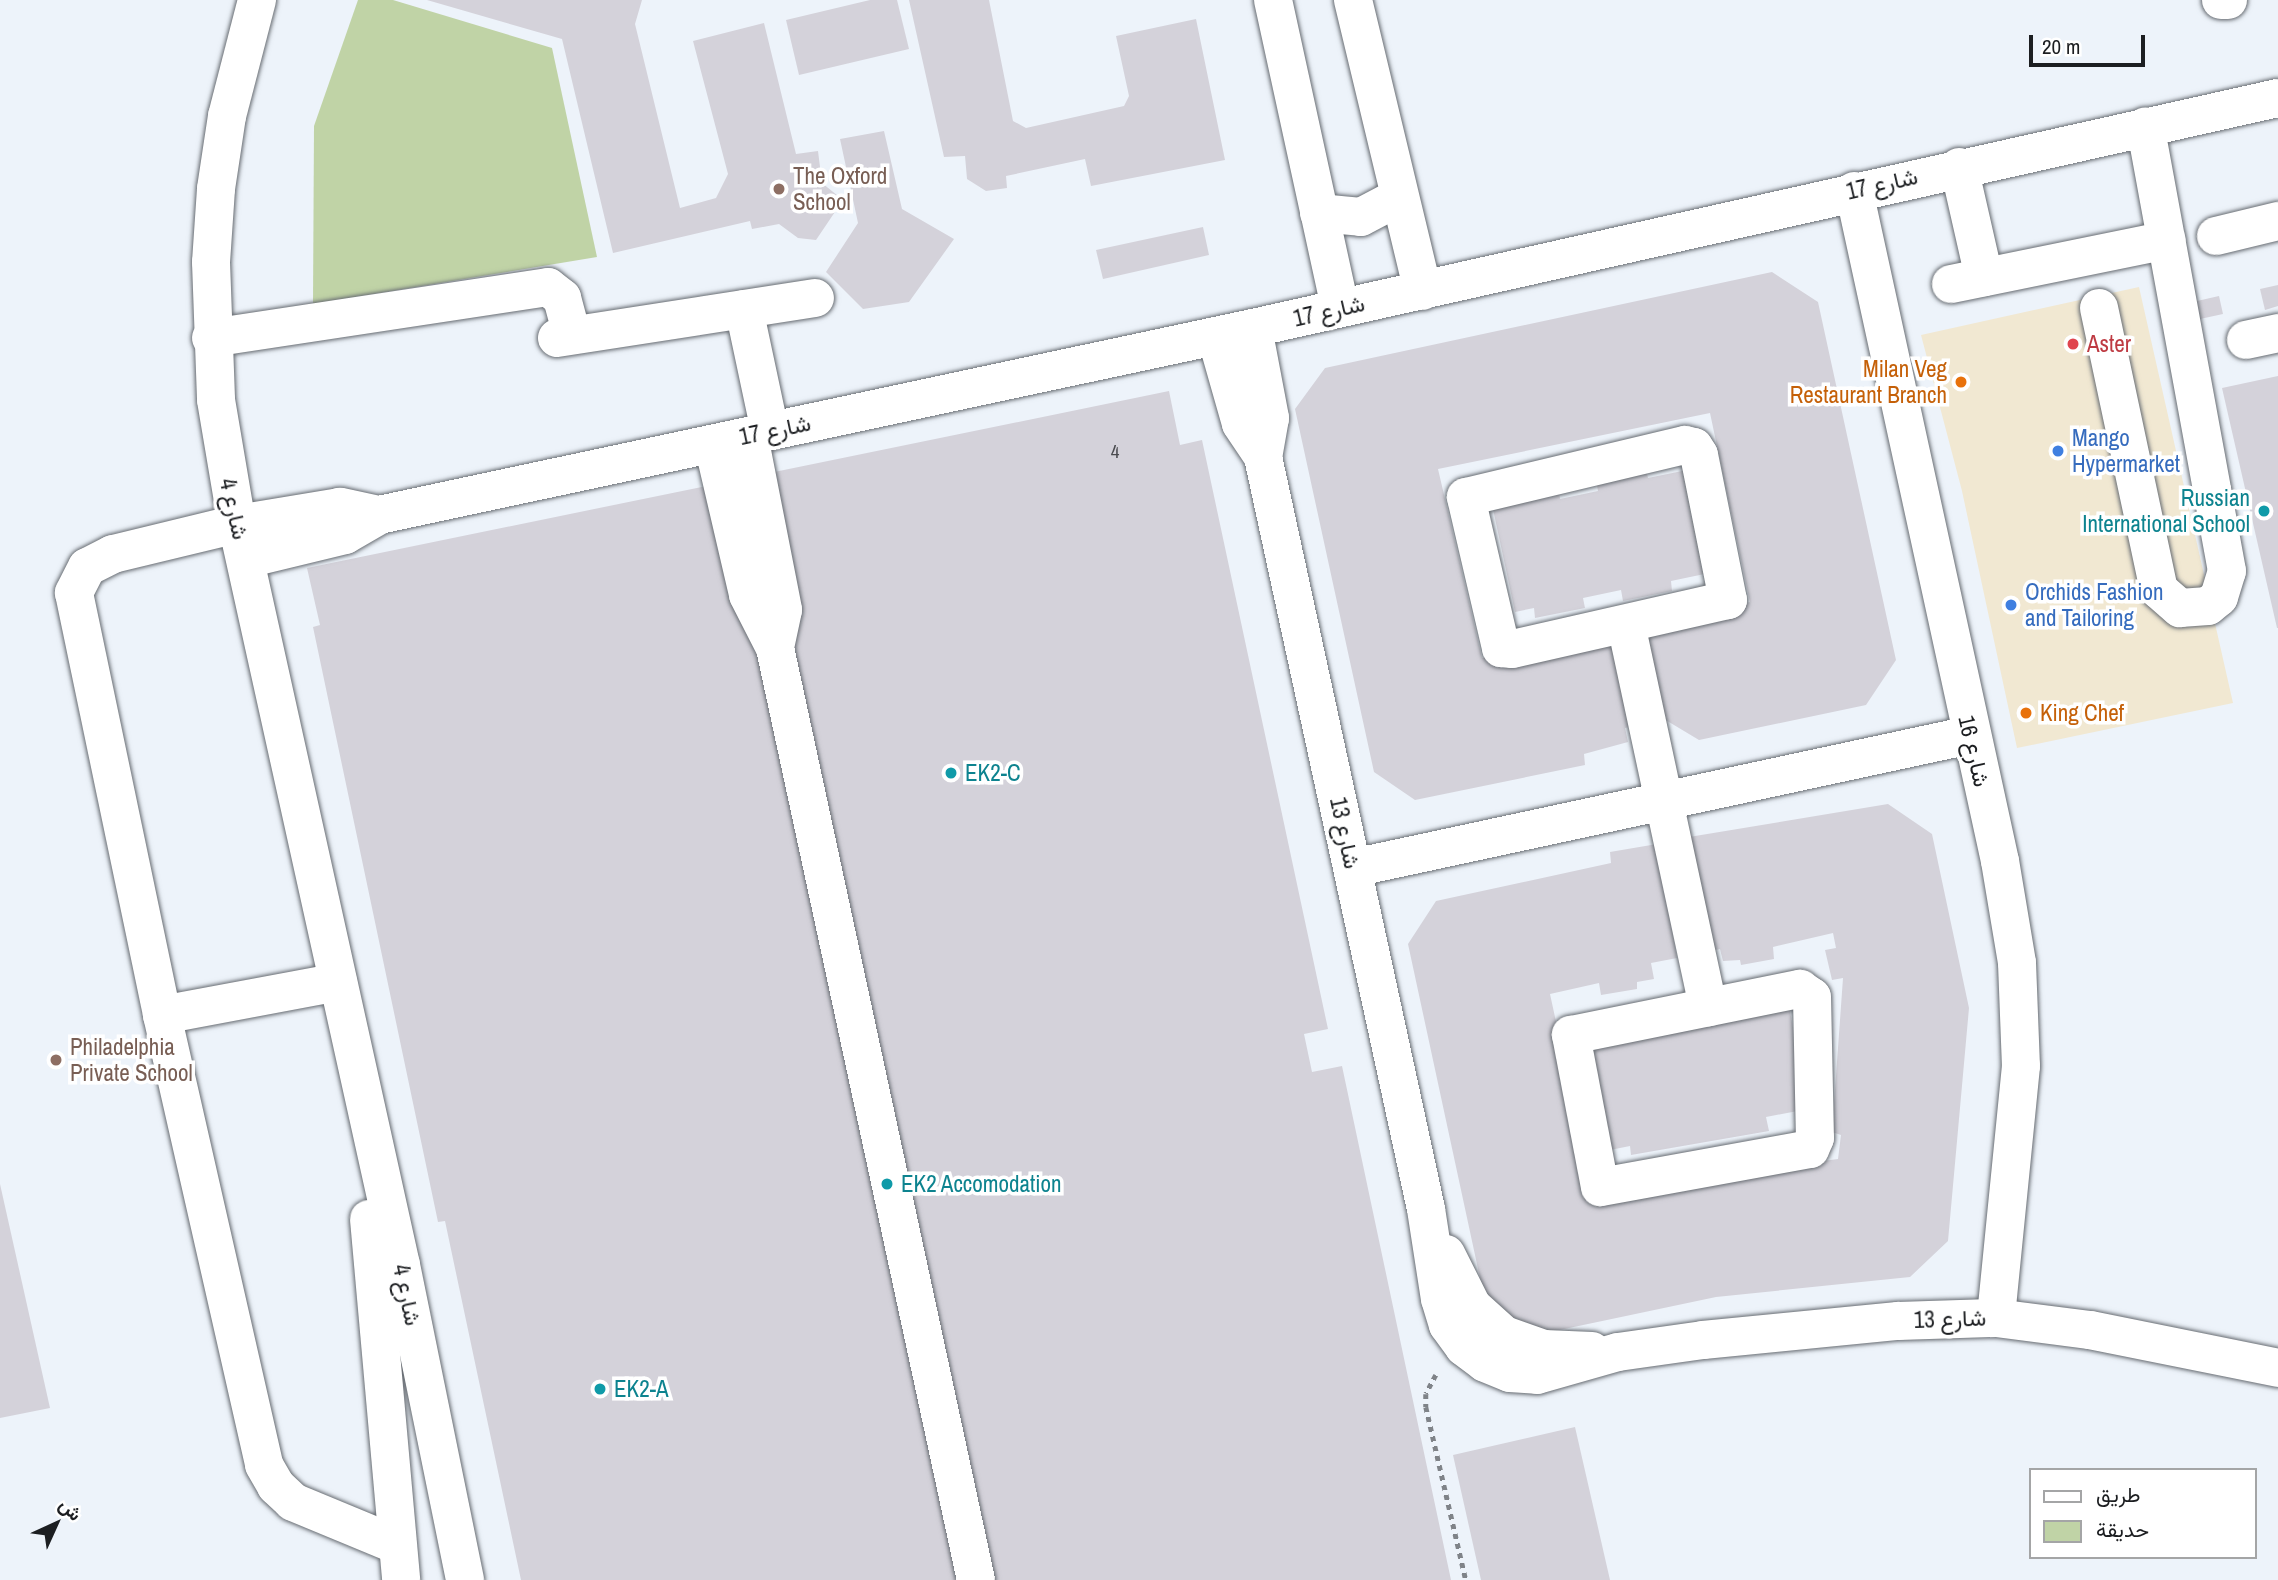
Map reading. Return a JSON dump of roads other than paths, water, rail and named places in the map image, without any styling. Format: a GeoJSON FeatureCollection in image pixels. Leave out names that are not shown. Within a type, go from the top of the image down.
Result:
{"type":"FeatureCollection","features":[{"type":"Feature","properties":{"kind":"street","name":"شارع 4"},"geometry":{"type":"LineString","coordinates":[[257,0],[227,116],[216,189],[211,338],[215,400],[242,541],[401,1265],[465,1580]]}},
{"type":"Feature","properties":{"kind":"street"},"geometry":{"type":"LineString","coordinates":[[1273,0],[1340,308]]}},
{"type":"Feature","properties":{"kind":"street"},"geometry":{"type":"LineString","coordinates":[[1353,0],[1423,291]]}},
{"type":"Feature","properties":{"kind":"street"},"geometry":{"type":"LineString","coordinates":[[2221,0],[2228,0]]}},
{"type":"Feature","properties":{"kind":"street","name":"شارع 17"},"geometry":{"type":"LineString","coordinates":[[399,1563],[293,1502],[276,1486],[264,1465],[162,1016],[74,593],[82,573],[99,559],[242,541],[345,535],[379,515],[1423,291],[1959,167],[2278,98]]}},
{"type":"Feature","properties":{"kind":"street"},"geometry":{"type":"LineString","coordinates":[[2099,308],[2159,590],[2180,608],[2208,606],[2219,597],[2227,571],[2145,126]]}},
{"type":"Feature","properties":{"kind":"street"},"geometry":{"type":"LineString","coordinates":[[1959,167],[1967,280],[2167,240]]}},
{"type":"Feature","properties":{"kind":"street","name":"شارع 16"},"geometry":{"type":"LineString","coordinates":[[1854,191],[2010,912],[2021,1014],[2021,1066],[1996,1318]]}},
{"type":"Feature","properties":{"kind":"street"},"geometry":{"type":"LineString","coordinates":[[1319,213],[1361,217],[1399,197]]}},
{"type":"Feature","properties":{"kind":"street"},"geometry":{"type":"LineString","coordinates":[[2216,236],[2278,221]]}},
{"type":"Feature","properties":{"kind":"street"},"geometry":{"type":"LineString","coordinates":[[211,338],[548,287],[562,298],[565,337],[815,298]]}},
{"type":"Feature","properties":{"kind":"street"},"geometry":{"type":"LineString","coordinates":[[744,309],[748,595],[775,648],[976,1580]]}},
{"type":"Feature","properties":{"kind":"street","name":"شارع 13"},"geometry":{"type":"LineString","coordinates":[[1253,328],[1270,418],[1263,457]]}},
{"type":"Feature","properties":{"kind":"street","name":"شارع 13"},"geometry":{"type":"LineString","coordinates":[[1216,336],[1241,424],[1263,457],[1426,1209],[1440,1299],[1448,1325],[1464,1347],[1485,1363],[1510,1373],[1537,1375],[1618,1352],[1800,1329],[1996,1318],[2130,1337],[2278,1368]]}},
{"type":"Feature","properties":{"kind":"street"},"geometry":{"type":"LineString","coordinates":[[1685,445],[1694,447],[1728,600],[1626,624],[1512,649],[1501,648],[1466,496],[1685,445]]}},
{"type":"Feature","properties":{"kind":"street"},"geometry":{"type":"LineString","coordinates":[[1626,624],[1708,1007]]}},
{"type":"Feature","properties":{"kind":"street"},"geometry":{"type":"LineString","coordinates":[[1353,868],[1970,735]]}},
{"type":"Feature","properties":{"kind":"street"},"geometry":{"type":"LineString","coordinates":[[1800,989],[1812,997],[1814,1144],[1805,1152],[1600,1187],[1571,1035],[1708,1007],[1800,989]]}},
{"type":"Feature","properties":{"kind":"street","name":"شارع 4"},"geometry":{"type":"LineString","coordinates":[[341,997],[375,1271],[399,1563]]}},
{"type":"Feature","properties":{"kind":"street"},"geometry":{"type":"LineString","coordinates":[[162,1016],[341,997]]}},
{"type":"Feature","properties":{"kind":"street","name":"شارع 13"},"geometry":{"type":"LineString","coordinates":[[1426,1209],[1461,1288],[1486,1322],[1504,1335],[1544,1349],[1618,1352]]}},
{"type":"Feature","properties":{"kind":"place","name":"The Oxford School"},"geometry":{"type":"Point","coordinates":[779,189]}},
{"type":"Feature","properties":{"kind":"place","name":"Aster"},"geometry":{"type":"Point","coordinates":[2073,344]}},
{"type":"Feature","properties":{"kind":"place","name":"Milan Veg Restaurant Branch"},"geometry":{"type":"Point","coordinates":[1961,382]}},
{"type":"Feature","properties":{"kind":"place","name":"Mango Hypermarket"},"geometry":{"type":"Point","coordinates":[2058,451]}},
{"type":"Feature","properties":{"kind":"place","name":"Russian International School"},"geometry":{"type":"Point","coordinates":[2264,511]}},
{"type":"Feature","properties":{"kind":"place","name":"Orchids Fashion and Tailoring"},"geometry":{"type":"Point","coordinates":[2011,605]}},
{"type":"Feature","properties":{"kind":"place","name":"King Chef"},"geometry":{"type":"Point","coordinates":[2026,713]}},
{"type":"Feature","properties":{"kind":"place","name":"EK2-C"},"geometry":{"type":"Point","coordinates":[951,773]}},
{"type":"Feature","properties":{"kind":"place","name":"Philadelphia Private School"},"geometry":{"type":"Point","coordinates":[56,1060]}},
{"type":"Feature","properties":{"kind":"place","name":"EK2 Accomodation"},"geometry":{"type":"Point","coordinates":[887,1184]}},
{"type":"Feature","properties":{"kind":"place","name":"EK2-A"},"geometry":{"type":"Point","coordinates":[600,1389]}}]}
